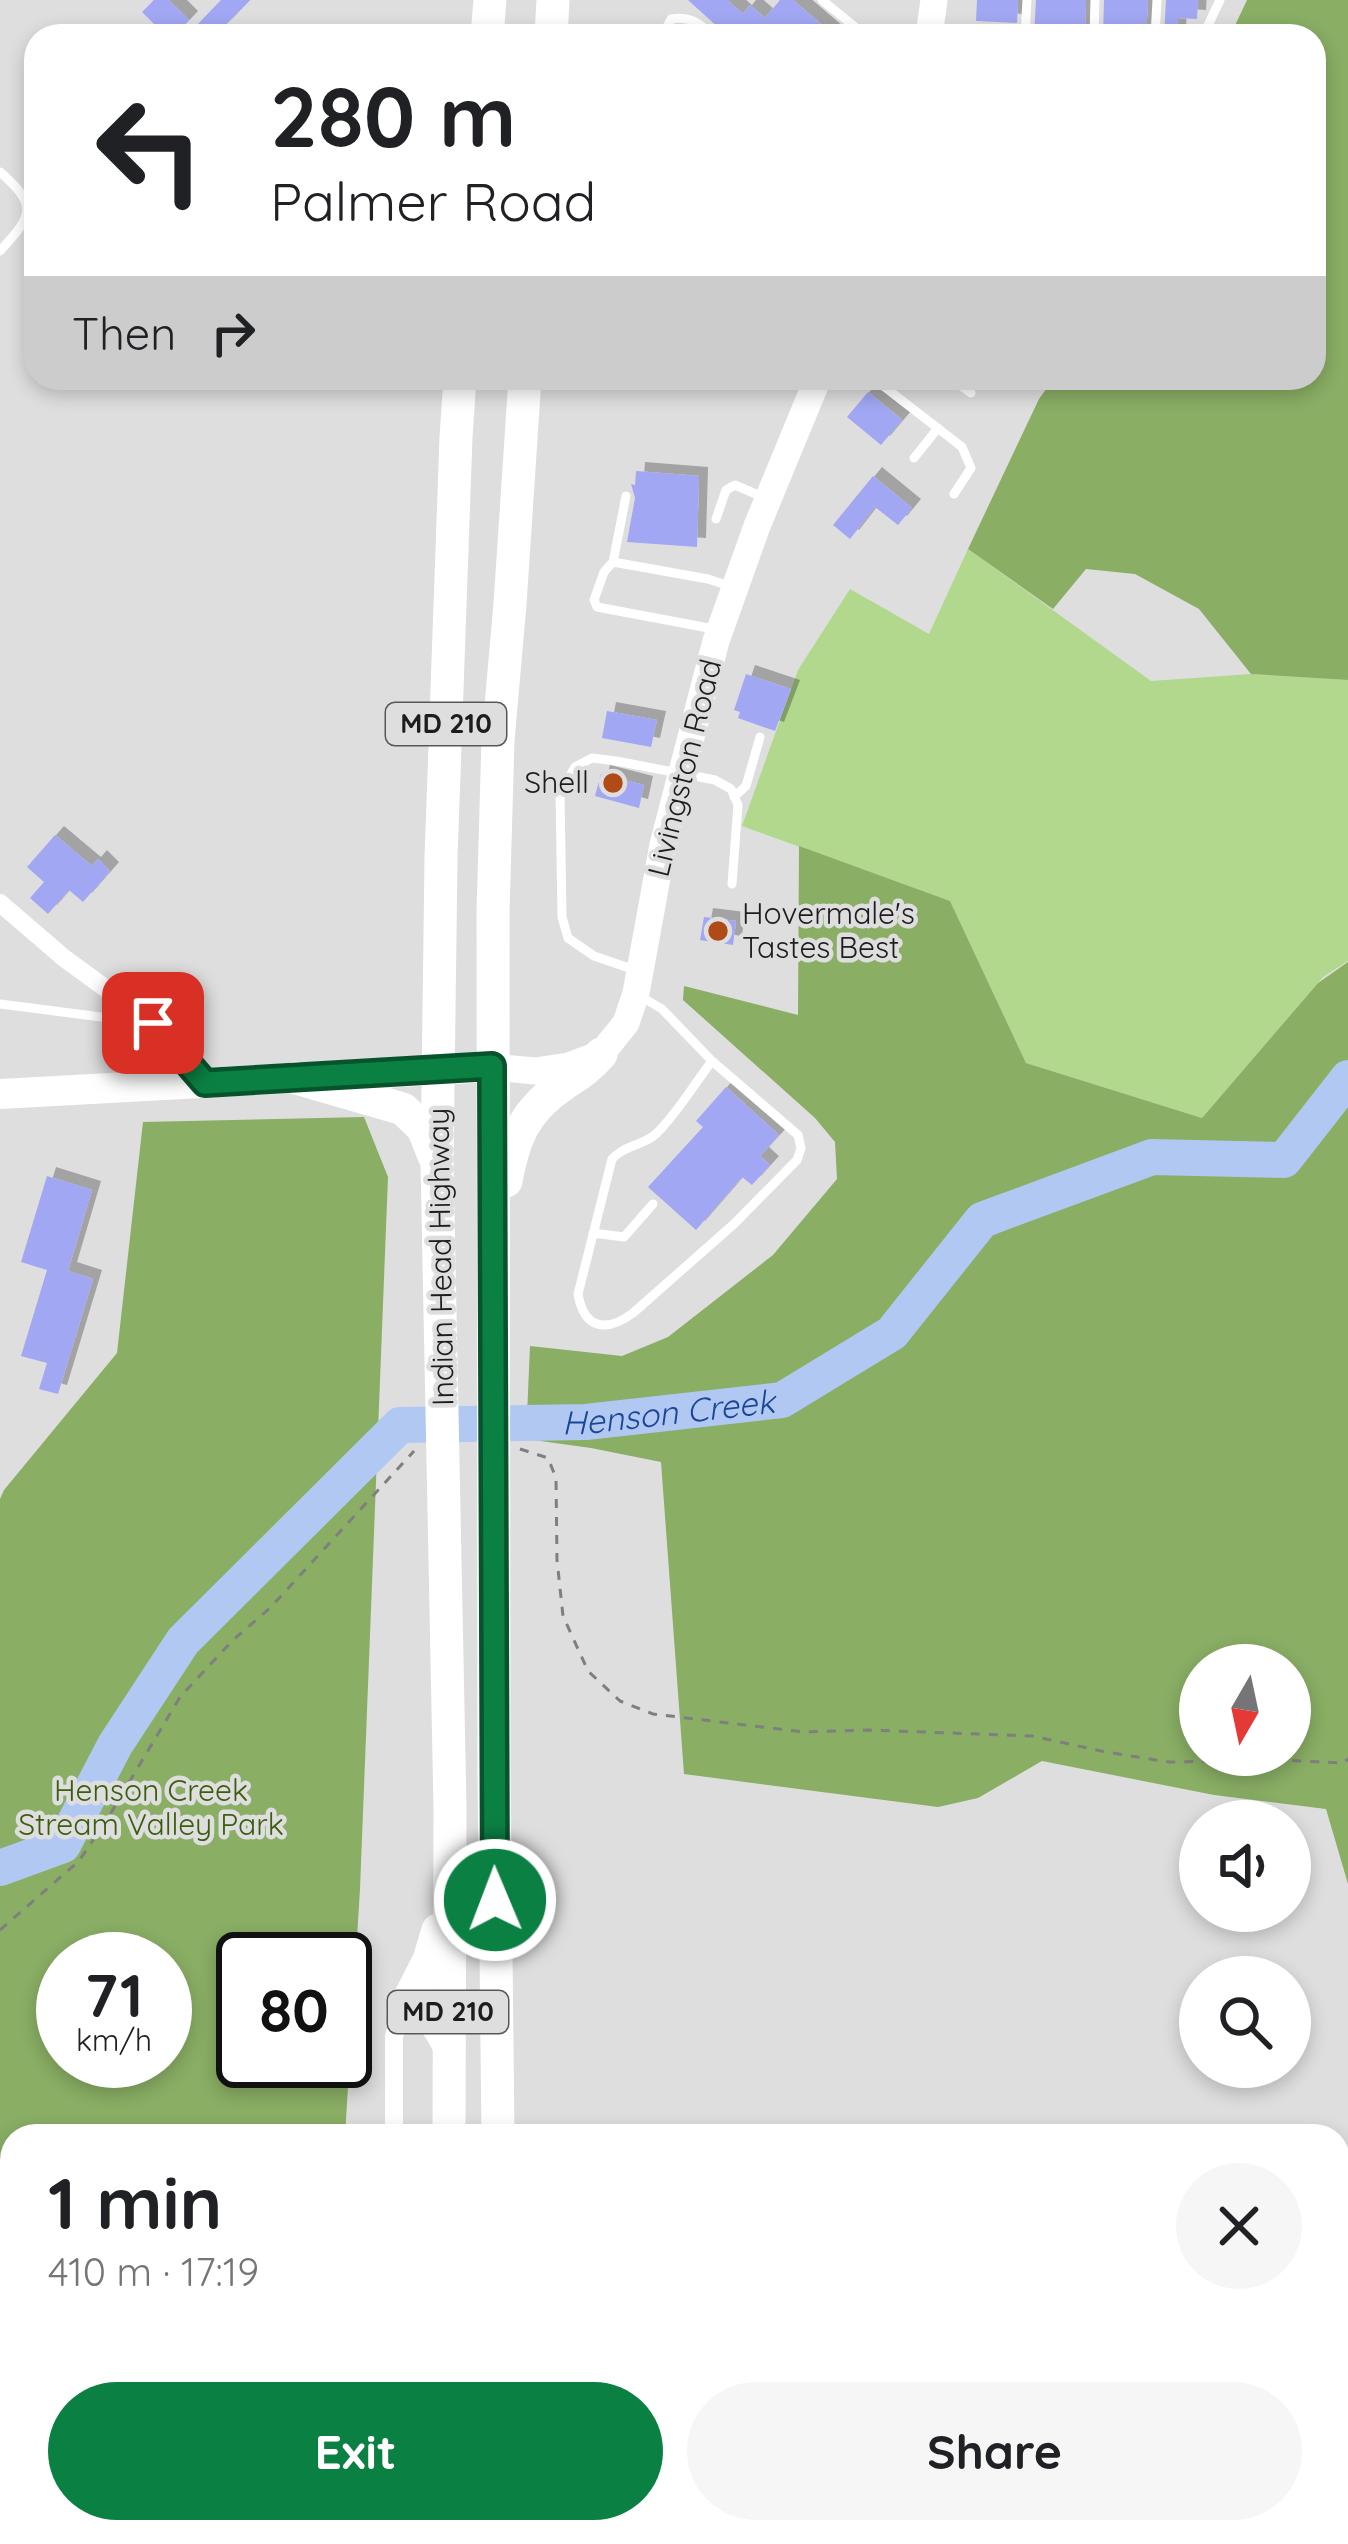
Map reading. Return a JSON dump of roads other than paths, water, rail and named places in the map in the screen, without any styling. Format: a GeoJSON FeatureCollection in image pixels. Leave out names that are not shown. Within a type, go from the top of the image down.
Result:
{"type":"FeatureCollection","features":[{"type":"Feature","properties":{"kind":"highway","name":"Indian Head Highway"},"geometry":{"type":"LineString","coordinates":[[449,2124],[450,1808],[430,1455],[442,1394],[437,1163],[441,858],[459,390]]}},
{"type":"Feature","properties":{"kind":"highway","name":"Indian Head Highway"},"geometry":{"type":"LineString","coordinates":[[498,2124],[506,1455],[494,1396],[493,912],[498,740],[524,390]]}},
{"type":"Feature","properties":{"kind":"highway"},"geometry":{"type":"LineString","coordinates":[[492,1260],[519,1129],[538,1105],[585,1073],[601,1054]]}},
{"type":"Feature","properties":{"kind":"highway"},"geometry":{"type":"LineString","coordinates":[[296,1078],[404,1109],[423,1128],[437,1163]]}},
{"type":"Feature","properties":{"kind":"highway"},"geometry":{"type":"LineString","coordinates":[[403,2012],[429,1960],[449,1888]]}},
{"type":"Feature","properties":{"kind":"highway"},"geometry":{"type":"LineString","coordinates":[[403,2012],[430,2016],[448,2044]]}},
{"type":"Feature","properties":{"kind":"main road","name":"Livingston Road"},"geometry":{"type":"LineString","coordinates":[[601,1054],[626,1023],[664,845],[719,630],[813,390]]}},
{"type":"Feature","properties":{"kind":"main road"},"geometry":{"type":"LineString","coordinates":[[0,1094],[492,1066],[535,1071],[569,1066],[601,1054]]}},
{"type":"Feature","properties":{"kind":"street"},"geometry":{"type":"LineString","coordinates":[[0,903],[64,958],[153,1023],[205,1083]]}},
{"type":"Feature","properties":{"kind":"street"},"geometry":{"type":"LineString","coordinates":[[394,2124],[394,2036],[403,2012]]}},
{"type":"Feature","properties":{"kind":"lane"},"geometry":{"type":"LineString","coordinates":[[822,0],[851,24]]}},
{"type":"Feature","properties":{"kind":"lane"},"geometry":{"type":"LineString","coordinates":[[668,24],[671,19],[686,17],[700,24]]}},
{"type":"Feature","properties":{"kind":"lane"},"geometry":{"type":"LineString","coordinates":[[0,172],[24,199]]}},
{"type":"Feature","properties":{"kind":"lane"},"geometry":{"type":"LineString","coordinates":[[0,251],[24,225]]}},
{"type":"Feature","properties":{"kind":"lane"},"geometry":{"type":"LineString","coordinates":[[888,390],[962,447],[971,468],[954,494]]}},
{"type":"Feature","properties":{"kind":"lane"},"geometry":{"type":"LineString","coordinates":[[967,390],[971,393]]}},
{"type":"Feature","properties":{"kind":"lane"},"geometry":{"type":"LineString","coordinates":[[914,458],[938,428]]}},
{"type":"Feature","properties":{"kind":"lane"},"geometry":{"type":"LineString","coordinates":[[716,519],[726,490],[735,485],[768,500]]}},
{"type":"Feature","properties":{"kind":"lane"},"geometry":{"type":"LineString","coordinates":[[626,496],[614,562],[604,572],[594,600],[597,607],[719,630]]}},
{"type":"Feature","properties":{"kind":"lane"},"geometry":{"type":"LineString","coordinates":[[614,562],[708,578],[735,588]]}},
{"type":"Feature","properties":{"kind":"lane"},"geometry":{"type":"LineString","coordinates":[[734,797],[746,786],[760,737]]}},
{"type":"Feature","properties":{"kind":"lane"},"geometry":{"type":"LineString","coordinates":[[712,1061],[657,1133],[621,1149],[613,1159],[578,1294],[580,1309],[589,1321],[605,1326],[633,1313],[734,1224],[797,1160],[801,1148],[798,1135],[712,1061],[637,982],[568,938],[562,917],[560,791],[574,766],[592,758],[715,780],[731,789],[737,805],[732,884]]}},
{"type":"Feature","properties":{"kind":"lane"},"geometry":{"type":"LineString","coordinates":[[0,1004],[153,1023]]}},
{"type":"Feature","properties":{"kind":"lane"},"geometry":{"type":"LineString","coordinates":[[593,1232],[624,1237],[653,1204]]}},
{"type":"Feature","properties":{"kind":"waterway","name":"Henson Creek"},"geometry":{"type":"LineString","coordinates":[[0,1868],[63,1845],[115,1745],[183,1641],[400,1425],[586,1422],[782,1400],[892,1333],[982,1220],[1152,1157],[1284,1160],[1348,1078]]}},
{"type":"Feature","properties":{"kind":"place","name":"Shell"},"geometry":{"type":"Point","coordinates":[613,783]}},
{"type":"Feature","properties":{"kind":"place","name":"Hovermale's Tastes Best"},"geometry":{"type":"Point","coordinates":[718,931]}},
{"type":"Feature","properties":{"kind":"park label","name":"Henson Creek Stream Valley Park"},"geometry":{"type":"Point","coordinates":[151,1808]}}]}
